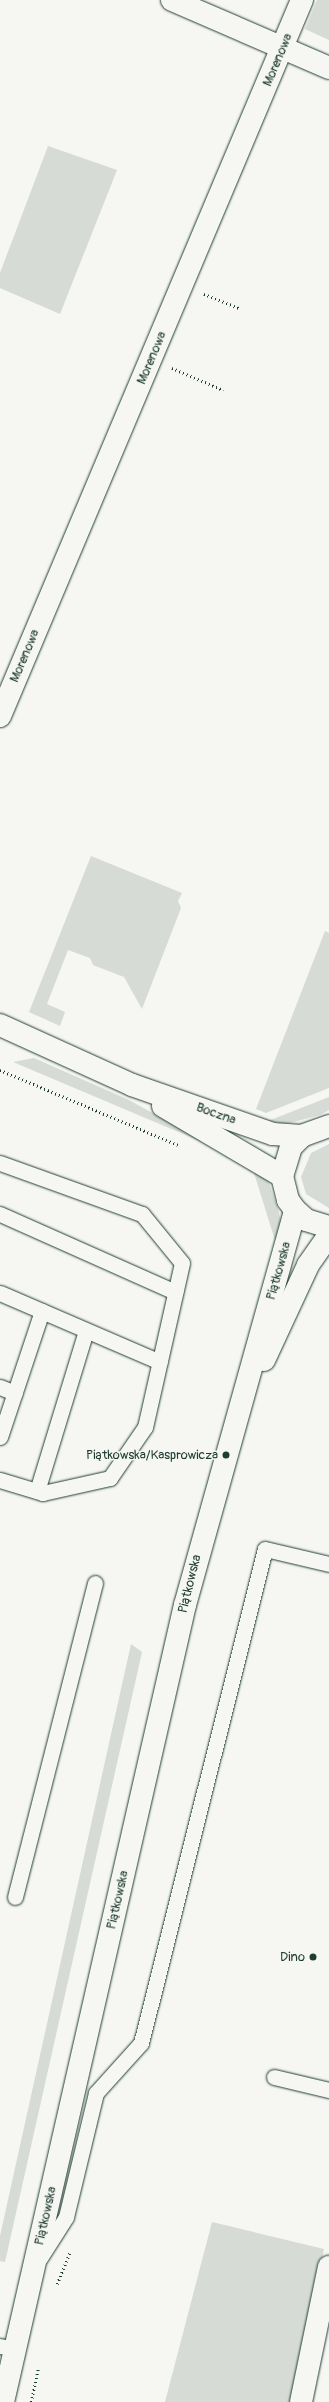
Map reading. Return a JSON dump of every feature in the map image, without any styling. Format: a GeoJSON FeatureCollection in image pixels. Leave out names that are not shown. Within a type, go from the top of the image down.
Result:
{"type":"FeatureCollection","features":[{"type":"Feature","properties":{"kind":"street"},"geometry":{"type":"LineString","coordinates":[[172,0],[329,68]]}},
{"type":"Feature","properties":{"kind":"street","name":"Morenowa"},"geometry":{"type":"LineString","coordinates":[[0,716],[302,0]]}},
{"type":"Feature","properties":{"kind":"street","name":"Boczna"},"geometry":{"type":"LineString","coordinates":[[0,1025],[132,1085],[273,1134],[302,1136]]}},
{"type":"Feature","properties":{"kind":"street","name":"Boczna"},"geometry":{"type":"LineString","coordinates":[[132,1085],[282,1176]]}},
{"type":"Feature","properties":{"kind":"street"},"geometry":{"type":"LineString","coordinates":[[329,1126],[302,1136],[284,1161],[282,1176],[288,1200],[295,1210],[306,1220],[329,1227]]}},
{"type":"Feature","properties":{"kind":"street","name":"Piątkowska"},"geometry":{"type":"LineString","coordinates":[[3,2402],[7,2348],[34,2268],[185,1604],[244,1401],[295,1210]]}},
{"type":"Feature","properties":{"kind":"street","name":"Piątkowska"},"geometry":{"type":"LineString","coordinates":[[244,1401],[308,1265],[329,1235]]}},
{"type":"Feature","properties":{"kind":"street"},"geometry":{"type":"LineString","coordinates":[[301,2402],[329,2267]]}},
{"type":"Feature","properties":{"kind":"lane"},"geometry":{"type":"LineString","coordinates":[[0,1166],[142,1214],[182,1263],[145,1427],[110,1478],[37,1491],[0,1480]]}},
{"type":"Feature","properties":{"kind":"lane"},"geometry":{"type":"LineString","coordinates":[[0,1214],[175,1292]]}},
{"type":"Feature","properties":{"kind":"lane"},"geometry":{"type":"LineString","coordinates":[[0,1293],[160,1362]]}},
{"type":"Feature","properties":{"kind":"lane"},"geometry":{"type":"LineString","coordinates":[[0,1437],[42,1311]]}},
{"type":"Feature","properties":{"kind":"lane"},"geometry":{"type":"LineString","coordinates":[[37,1491],[86,1331]]}},
{"type":"Feature","properties":{"kind":"lane"},"geometry":{"type":"LineString","coordinates":[[0,1387],[15,1393]]}},
{"type":"Feature","properties":{"kind":"lane"},"geometry":{"type":"LineString","coordinates":[[34,2268],[66,2217],[96,2093],[141,2043],[265,1549],[329,1564]]}},
{"type":"Feature","properties":{"kind":"lane"},"geometry":{"type":"LineString","coordinates":[[15,1897],[94,1583]]}},
{"type":"Feature","properties":{"kind":"lane"},"geometry":{"type":"LineString","coordinates":[[274,2077],[329,2090]]}},
{"type":"Feature","properties":{"kind":"path"},"geometry":{"type":"LineString","coordinates":[[200,292],[239,308]]}},
{"type":"Feature","properties":{"kind":"path"},"geometry":{"type":"LineString","coordinates":[[168,367],[223,390]]}},
{"type":"Feature","properties":{"kind":"path"},"geometry":{"type":"LineString","coordinates":[[0,1070],[184,1148]]}},
{"type":"Feature","properties":{"kind":"shaded area"},"geometry":{"type":"Polygon","coordinates":[[[317,0],[329,0],[329,40],[305,29],[317,0]]]}},
{"type":"Feature","properties":{"kind":"shaded area"},"geometry":{"type":"Polygon","coordinates":[[[48,146],[117,170],[60,314],[0,288],[0,273],[48,146]]]}},
{"type":"Feature","properties":{"kind":"shaded area"},"geometry":{"type":"Polygon","coordinates":[[[91,856],[182,893],[178,901],[181,908],[142,1009],[124,977],[93,965],[90,958],[68,950],[47,1004],[65,1012],[60,1026],[29,1012],[91,856]]]}},
{"type":"Feature","properties":{"kind":"shaded area"},"geometry":{"type":"Polygon","coordinates":[[[325,931],[329,933],[329,1088],[266,1113],[256,1109],[325,931]]]}},
{"type":"Feature","properties":{"kind":"shaded area"},"geometry":{"type":"Polygon","coordinates":[[[34,1058],[129,1100],[214,1147],[13,1062],[34,1058]]]}},
{"type":"Feature","properties":{"kind":"shaded area"},"geometry":{"type":"Polygon","coordinates":[[[329,1097],[329,1110],[320,1115],[286,1124],[268,1121],[329,1097]]]}},
{"type":"Feature","properties":{"kind":"shaded area"},"geometry":{"type":"Polygon","coordinates":[[[329,1144],[329,1208],[306,1194],[301,1177],[311,1153],[329,1144]]]}},
{"type":"Feature","properties":{"kind":"shaded area"},"geometry":{"type":"Polygon","coordinates":[[[251,1163],[268,1180],[278,1209],[281,1221],[277,1247],[251,1163]]]}},
{"type":"Feature","properties":{"kind":"shaded area"},"geometry":{"type":"Polygon","coordinates":[[[131,1644],[142,1652],[5,2262],[0,2261],[0,2236],[131,1644]]]}},
{"type":"Feature","properties":{"kind":"shaded area"},"geometry":{"type":"Polygon","coordinates":[[[212,2222],[324,2249],[293,2402],[165,2402],[212,2222]]]}},
{"type":"Feature","properties":{"kind":"place","name":"Piątkowska/Kasprowicza"},"geometry":{"type":"Point","coordinates":[226,1455]}},
{"type":"Feature","properties":{"kind":"place","name":"Dino"},"geometry":{"type":"Point","coordinates":[313,1957]}}]}
